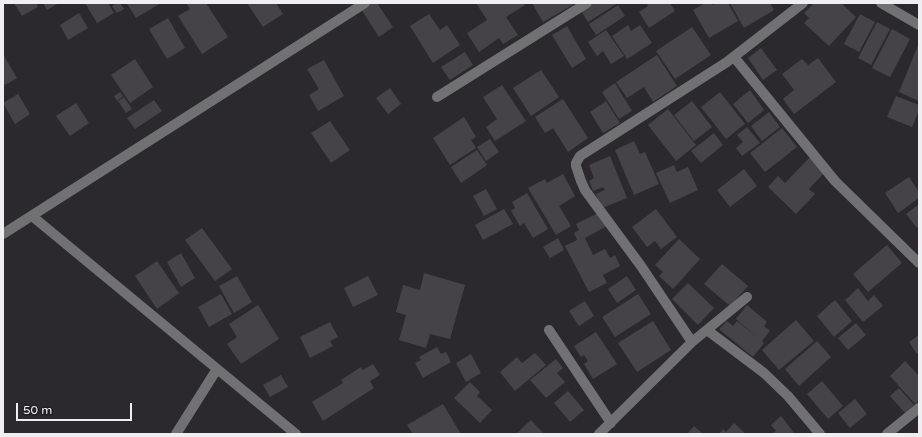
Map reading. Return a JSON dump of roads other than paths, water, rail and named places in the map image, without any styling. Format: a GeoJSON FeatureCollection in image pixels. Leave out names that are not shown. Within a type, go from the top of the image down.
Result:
{"type":"FeatureCollection","features":[{"type":"Feature","properties":{"kind":"street"},"geometry":{"type":"LineString","coordinates":[[3,234],[365,3]]}},
{"type":"Feature","properties":{"kind":"street"},"geometry":{"type":"LineString","coordinates":[[437,97],[587,3]]}},
{"type":"Feature","properties":{"kind":"street"},"geometry":{"type":"LineString","coordinates":[[692,342],[642,266],[585,190],[576,166],[580,156],[727,62],[803,3]]}},
{"type":"Feature","properties":{"kind":"street"},"geometry":{"type":"LineString","coordinates":[[880,3],[918,23]]}},
{"type":"Feature","properties":{"kind":"street"},"geometry":{"type":"LineString","coordinates":[[734,57],[835,181],[919,263]]}},
{"type":"Feature","properties":{"kind":"street"},"geometry":{"type":"LineString","coordinates":[[32,216],[296,434]]}},
{"type":"Feature","properties":{"kind":"street"},"geometry":{"type":"LineString","coordinates":[[599,434],[692,342],[747,297]]}},
{"type":"Feature","properties":{"kind":"street"},"geometry":{"type":"LineString","coordinates":[[549,330],[610,422]]}},
{"type":"Feature","properties":{"kind":"street"},"geometry":{"type":"LineString","coordinates":[[706,330],[764,373],[788,396],[820,434]]}},
{"type":"Feature","properties":{"kind":"street"},"geometry":{"type":"LineString","coordinates":[[176,434],[217,369]]}},
{"type":"Feature","properties":{"kind":"street"},"geometry":{"type":"LineString","coordinates":[[887,434],[919,408]]}}]}
